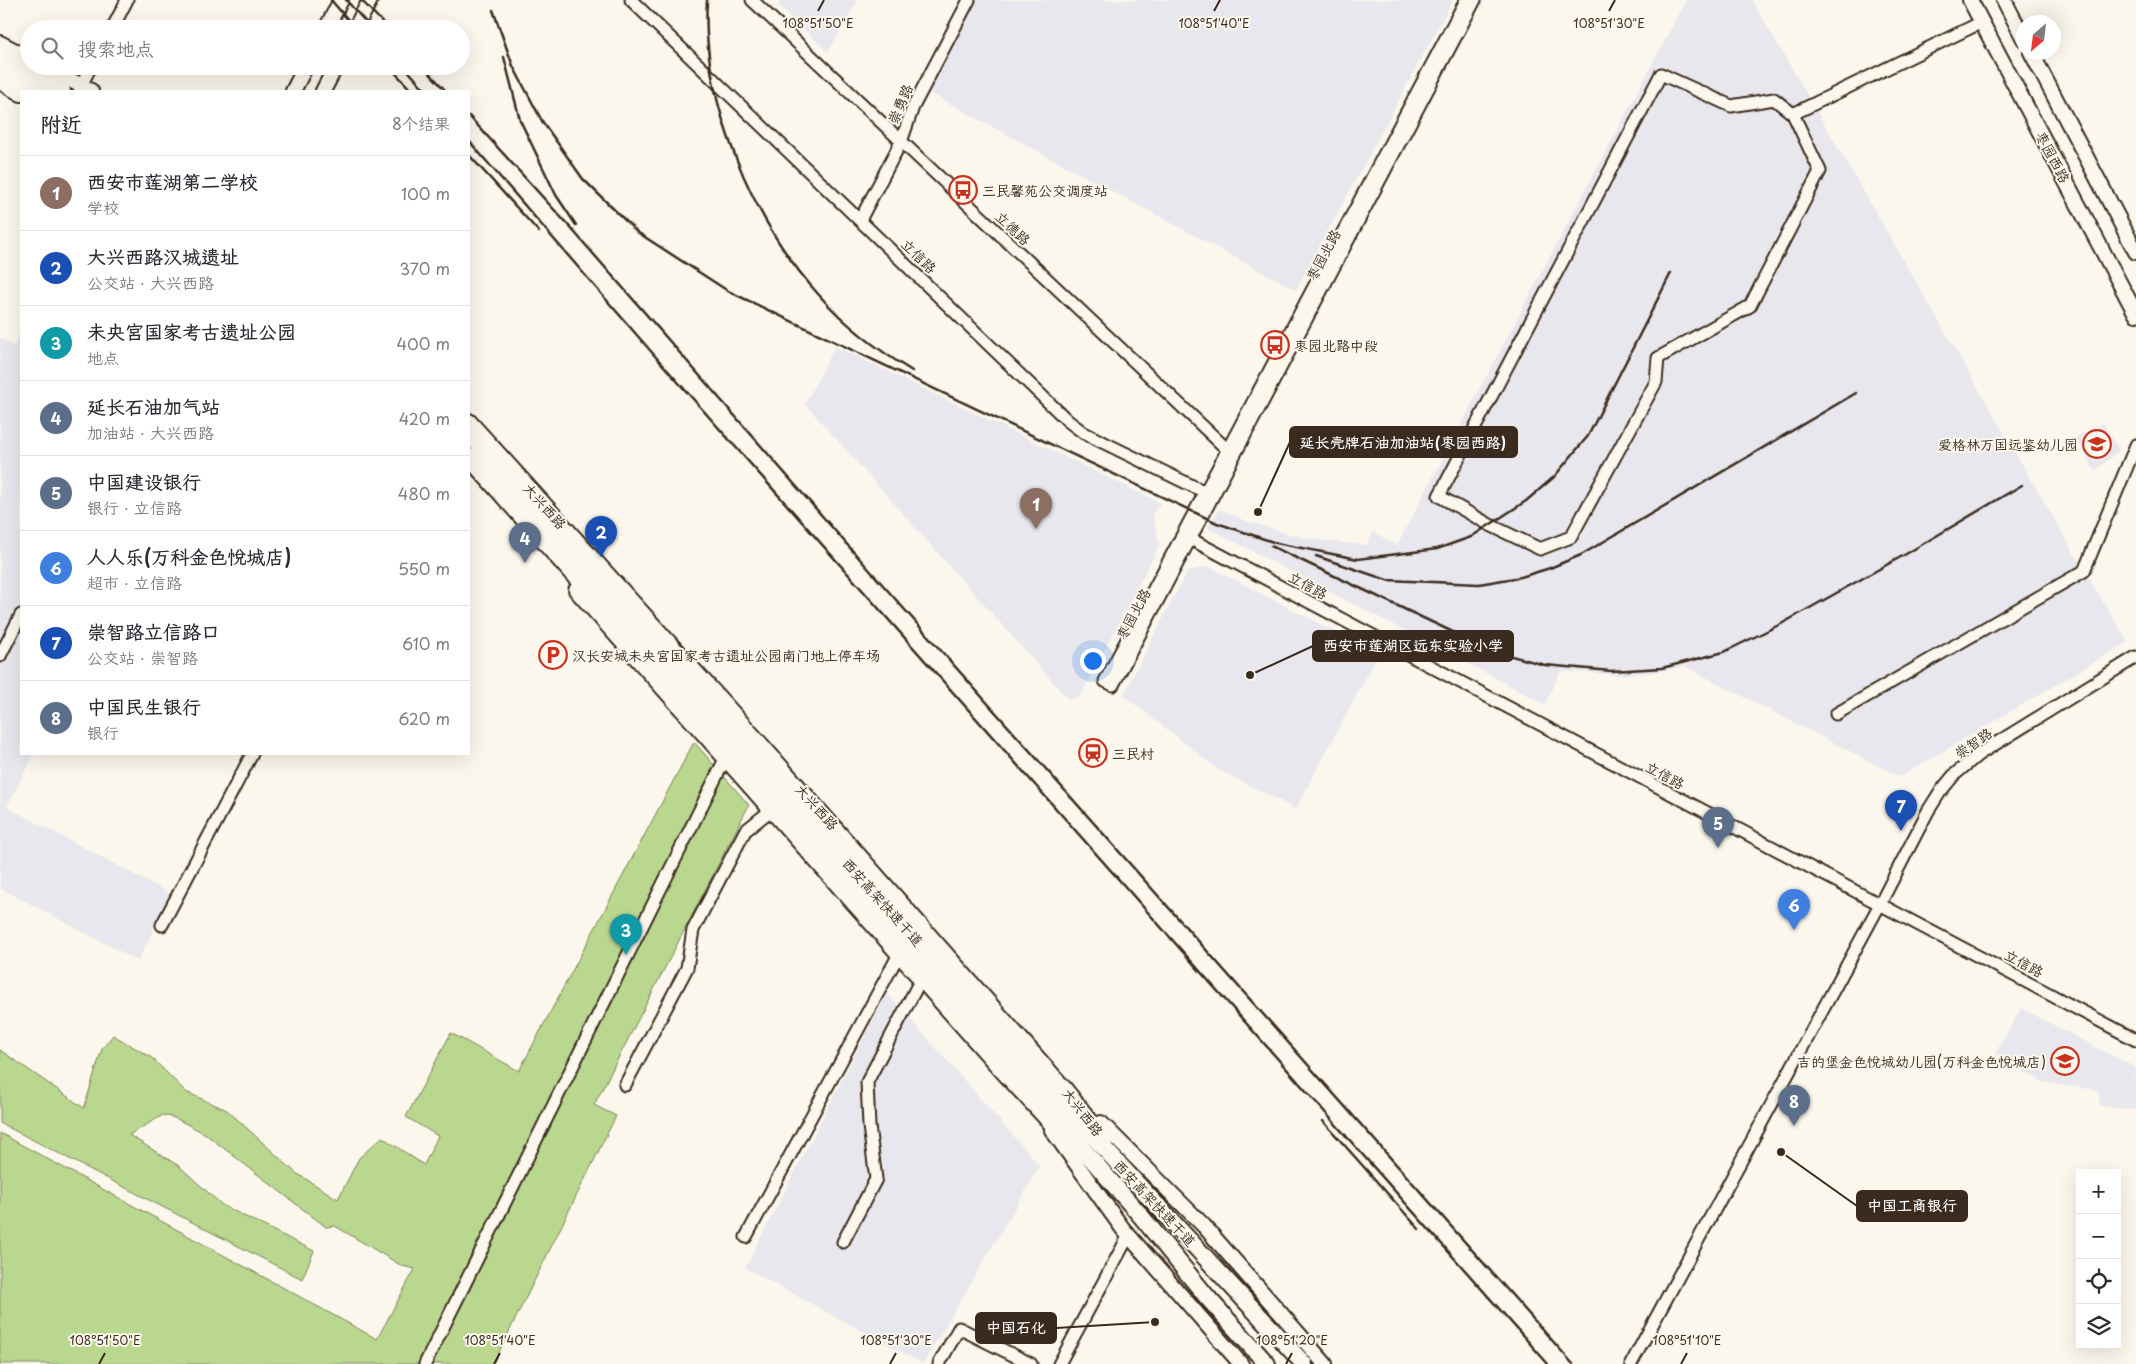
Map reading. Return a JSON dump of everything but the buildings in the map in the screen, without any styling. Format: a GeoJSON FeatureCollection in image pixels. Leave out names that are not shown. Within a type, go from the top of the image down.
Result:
{"type":"FeatureCollection","features":[{"type":"Feature","properties":{"kind":"highway"},"geometry":{"type":"LineString","coordinates":[[0,58],[20,69]]}},
{"type":"Feature","properties":{"kind":"highway"},"geometry":{"type":"LineString","coordinates":[[0,71],[36,90]]}},
{"type":"Feature","properties":{"kind":"highway"},"geometry":{"type":"LineString","coordinates":[[32,75],[60,90]]}},
{"type":"Feature","properties":{"kind":"highway","name":"西安高架快速干道"},"geometry":{"type":"LineString","coordinates":[[470,435],[1034,1082],[1207,1297],[1268,1364]]}},
{"type":"Feature","properties":{"kind":"highway","name":"西安高架快速干道"},"geometry":{"type":"LineString","coordinates":[[470,458],[1034,1082],[1154,1202],[1304,1364]]}},
{"type":"Feature","properties":{"kind":"main road"},"geometry":{"type":"LineString","coordinates":[[331,20],[341,0]]}},
{"type":"Feature","properties":{"kind":"main road"},"geometry":{"type":"LineString","coordinates":[[360,20],[370,0]]}},
{"type":"Feature","properties":{"kind":"main road","name":"枣园西路"},"geometry":{"type":"LineString","coordinates":[[1970,0],[2136,314]]}},
{"type":"Feature","properties":{"kind":"main road"},"geometry":{"type":"LineString","coordinates":[[2004,0],[2016,23]]}},
{"type":"Feature","properties":{"kind":"main road"},"geometry":{"type":"LineString","coordinates":[[0,43],[20,53]]}},
{"type":"Feature","properties":{"kind":"main road","name":"枣园西路"},"geometry":{"type":"LineString","coordinates":[[2035,60],[2136,252]]}},
{"type":"Feature","properties":{"kind":"main road"},"geometry":{"type":"LineString","coordinates":[[61,75],[86,88]]}},
{"type":"Feature","properties":{"kind":"main road"},"geometry":{"type":"LineString","coordinates":[[294,90],[302,75]]}},
{"type":"Feature","properties":{"kind":"main road"},"geometry":{"type":"LineString","coordinates":[[324,90],[331,75]]}},
{"type":"Feature","properties":{"kind":"main road"},"geometry":{"type":"LineString","coordinates":[[0,82],[20,93]]}},
{"type":"Feature","properties":{"kind":"main road","name":"大兴西路"},"geometry":{"type":"LineString","coordinates":[[470,422],[761,744],[1066,1090],[1154,1202]]}},
{"type":"Feature","properties":{"kind":"main road"},"geometry":{"type":"LineString","coordinates":[[470,468],[1037,1110],[1141,1216]]}},
{"type":"Feature","properties":{"kind":"main road"},"geometry":{"type":"LineString","coordinates":[[1066,1090],[1163,1183],[1204,1226],[1325,1364]]}},
{"type":"Feature","properties":{"kind":"main road"},"geometry":{"type":"LineString","coordinates":[[1037,1110],[1129,1235],[1241,1364]]}},
{"type":"Feature","properties":{"kind":"street"},"geometry":{"type":"LineString","coordinates":[[117,20],[127,0]]}},
{"type":"Feature","properties":{"kind":"street","name":"立信路"},"geometry":{"type":"LineString","coordinates":[[631,0],[1061,414],[1084,433],[1208,494]]}},
{"type":"Feature","properties":{"kind":"street","name":"立德路"},"geometry":{"type":"LineString","coordinates":[[752,0],[1230,452]]}},
{"type":"Feature","properties":{"kind":"street","name":"崇勇路"},"geometry":{"type":"LineString","coordinates":[[860,220],[901,142],[913,107],[969,0]]}},
{"type":"Feature","properties":{"kind":"street","name":"枣园北路"},"geometry":{"type":"LineString","coordinates":[[1230,452],[1281,351],[1466,0]]}},
{"type":"Feature","properties":{"kind":"street","name":"枣园北路"},"geometry":{"type":"LineString","coordinates":[[1186,537],[1105,681],[1113,685],[1230,452],[1475,0]]}},
{"type":"Feature","properties":{"kind":"street"},"geometry":{"type":"LineString","coordinates":[[1793,114],[1982,22]]}},
{"type":"Feature","properties":{"kind":"street"},"geometry":{"type":"LineString","coordinates":[[1661,74],[1731,106],[1774,98],[1793,114],[1820,170],[1750,306],[1658,358],[1656,382],[1571,537],[1540,549],[1490,525],[1439,496],[1661,74]]}},
{"type":"Feature","properties":{"kind":"street"},"geometry":{"type":"LineString","coordinates":[[86,88],[90,75]]}},
{"type":"Feature","properties":{"kind":"street"},"geometry":{"type":"LineString","coordinates":[[1836,714],[2084,571],[2136,445]]}},
{"type":"Feature","properties":{"kind":"street","name":"立信路"},"geometry":{"type":"LineString","coordinates":[[1186,537],[2136,1040]]}},
{"type":"Feature","properties":{"kind":"street"},"geometry":{"type":"LineString","coordinates":[[0,656],[20,617]]}},
{"type":"Feature","properties":{"kind":"street","name":"崇智路"},"geometry":{"type":"LineString","coordinates":[[1631,1364],[1880,904],[1928,811],[1954,775],[1980,754],[2136,657]]}},
{"type":"Feature","properties":{"kind":"street"},"geometry":{"type":"LineString","coordinates":[[162,924],[251,755]]}},
{"type":"Feature","properties":{"kind":"street"},"geometry":{"type":"LineString","coordinates":[[425,1364],[726,759]]}},
{"type":"Feature","properties":{"kind":"street"},"geometry":{"type":"LineString","coordinates":[[625,1085],[687,968],[693,930],[723,872],[745,831],[771,810]]}},
{"type":"Feature","properties":{"kind":"street"},"geometry":{"type":"LineString","coordinates":[[746,1237],[899,954]]}},
{"type":"Feature","properties":{"kind":"street"},"geometry":{"type":"LineString","coordinates":[[843,1242],[876,1180],[867,1082],[921,979]]}},
{"type":"Feature","properties":{"kind":"street"},"geometry":{"type":"LineString","coordinates":[[1059,1364],[1129,1235]]}},
{"type":"Feature","properties":{"kind":"street"},"geometry":{"type":"LineString","coordinates":[[939,1364],[959,1328],[1031,1364]]}},
{"type":"Feature","properties":{"kind":"shaded area"},"geometry":{"type":"Polygon","coordinates":[[[781,0],[858,0],[828,52],[778,5],[781,0]]]}},
{"type":"Feature","properties":{"kind":"shaded area"},"geometry":{"type":"Polygon","coordinates":[[[977,0],[1453,0],[1296,290],[926,91],[977,0]]]}},
{"type":"Feature","properties":{"kind":"shaded area"},"geometry":{"type":"Polygon","coordinates":[[[1686,0],[1752,0],[2082,567],[2128,642],[1900,777],[1684,666],[1656,672],[1620,675],[1561,671],[1545,704],[1208,528],[1219,509],[1248,522],[1308,539],[1367,545],[1373,532],[1397,545],[1686,0]]]}},
{"type":"Feature","properties":{"kind":"shaded area"},"geometry":{"type":"Polygon","coordinates":[[[20,335],[20,755],[33,755],[7,807],[171,894],[138,961],[0,888],[0,338],[14,346],[20,335]]]}},
{"type":"Feature","properties":{"kind":"shaded area"},"geometry":{"type":"Polygon","coordinates":[[[835,346],[1161,503],[1152,514],[1160,544],[1081,695],[1069,700],[805,404],[835,346]]]}},
{"type":"Feature","properties":{"kind":"shaded area","name":"爱格林万国远鉴幼儿园"},"geometry":{"type":"Polygon","coordinates":[[[2103,423],[2119,450],[2095,471],[2075,438],[2103,423]]]}},
{"type":"Feature","properties":{"kind":"shaded area"},"geometry":{"type":"Polygon","coordinates":[[[1208,566],[1378,654],[1296,809],[1219,770],[1123,695],[1187,572],[1208,566]]]}},
{"type":"Feature","properties":{"kind":"shaded area"},"geometry":{"type":"Polygon","coordinates":[[[887,993],[1040,1166],[923,1364],[745,1268],[887,993]]]}},
{"type":"Feature","properties":{"kind":"shaded area","name":"吉的堡金色悦城幼儿园(万科金色悦城店)"},"geometry":{"type":"Polygon","coordinates":[[[2021,1008],[2136,1068],[2136,1110],[2100,1106],[2098,1090],[2042,1082],[1995,1054],[2021,1008]]]}},
{"type":"Feature","properties":{"kind":"green space"},"geometry":{"type":"Polygon","coordinates":[[[694,742],[749,805],[594,1105],[616,1116],[493,1364],[0,1364],[0,1133],[377,1339],[415,1269],[402,1266],[335,1226],[326,1227],[204,1133],[175,1118],[163,1115],[129,1135],[179,1166],[222,1205],[314,1251],[302,1279],[0,1123],[0,1050],[84,1108],[102,1049],[113,1035],[152,1058],[186,1092],[227,1110],[296,1173],[338,1199],[359,1158],[382,1137],[424,1165],[438,1136],[406,1117],[451,1033],[519,1071],[694,742]]]}},
{"type":"Feature","properties":{"kind":"railway"},"geometry":{"type":"LineString","coordinates":[[331,0],[348,20]]}},
{"type":"Feature","properties":{"kind":"railway"},"geometry":{"type":"LineString","coordinates":[[346,0],[364,20]]}},
{"type":"Feature","properties":{"kind":"railway"},"geometry":{"type":"LineString","coordinates":[[361,0],[380,20]]}},
{"type":"Feature","properties":{"kind":"railway"},"geometry":{"type":"LineString","coordinates":[[707,0],[707,38],[722,117],[736,157],[772,232],[795,265],[840,317],[862,336],[912,371]]}},
{"type":"Feature","properties":{"kind":"railway"},"geometry":{"type":"LineString","coordinates":[[493,10],[513,66],[542,121],[583,179],[637,232],[728,291],[1217,523],[1276,543],[1358,559],[1437,549],[1471,537],[1526,501],[1554,477],[1588,436],[1671,273]]}},
{"type":"Feature","properties":{"kind":"railway"},"geometry":{"type":"LineString","coordinates":[[504,57],[520,120],[556,195],[576,225]]}},
{"type":"Feature","properties":{"kind":"railway"},"geometry":{"type":"LineString","coordinates":[[397,75],[411,90]]}},
{"type":"Feature","properties":{"kind":"railway"},"geometry":{"type":"LineString","coordinates":[[412,75],[425,90]]}},
{"type":"Feature","properties":{"kind":"railway"},"geometry":{"type":"LineString","coordinates":[[431,75],[445,90]]}},
{"type":"Feature","properties":{"kind":"railway"},"geometry":{"type":"LineString","coordinates":[[470,117],[569,226],[851,549],[1573,1364]]}},
{"type":"Feature","properties":{"kind":"railway"},"geometry":{"type":"LineString","coordinates":[[470,142],[655,356],[1548,1364]]}},
{"type":"Feature","properties":{"kind":"railway"},"geometry":{"type":"LineString","coordinates":[[470,156],[539,232]]}},
{"type":"Feature","properties":{"kind":"railway"},"geometry":{"type":"LineString","coordinates":[[1316,556],[1387,580],[1479,584],[1521,577],[1550,568],[1581,555],[1856,393]]}},
{"type":"Feature","properties":{"kind":"railway"},"geometry":{"type":"LineString","coordinates":[[1271,546],[1493,651],[1545,665],[1611,671],[1662,668],[1724,652],[1783,623],[1906,554],[2022,485]]}},
{"type":"Feature","properties":{"kind":"railway"},"geometry":{"type":"LineString","coordinates":[[1323,1121],[1419,1229]]}},
{"type":"Feature","properties":{"kind":"place","name":"三民馨苑公交调度站"},"geometry":{"type":"Point","coordinates":[963,190]}},
{"type":"Feature","properties":{"kind":"place","name":"枣园北路中段"},"geometry":{"type":"Point","coordinates":[1275,345]}},
{"type":"Feature","properties":{"kind":"place","name":"爱格林万国远鉴幼儿园"},"geometry":{"type":"Point","coordinates":[2097,444]}},
{"type":"Feature","properties":{"kind":"place","name":"延长壳牌石油加油站(枣园西路)"},"geometry":{"type":"Point","coordinates":[1258,512]}},
{"type":"Feature","properties":{"kind":"place","name":"西安市莲湖第二学校"},"geometry":{"type":"Point","coordinates":[1036,529]}},
{"type":"Feature","properties":{"kind":"place","name":"大兴西路汉城遗址"},"geometry":{"type":"Point","coordinates":[601,557]}},
{"type":"Feature","properties":{"kind":"place","name":"延长石油加气站"},"geometry":{"type":"Point","coordinates":[525,563]}},
{"type":"Feature","properties":{"kind":"place","name":"汉长安城未央宫国家考古遗址公园南门地上停车场"},"geometry":{"type":"Point","coordinates":[553,655]}},
{"type":"Feature","properties":{"kind":"place","name":"西安市莲湖区远东实验小学"},"geometry":{"type":"Point","coordinates":[1250,675]}},
{"type":"Feature","properties":{"kind":"place","name":"三民村"},"geometry":{"type":"Point","coordinates":[1093,753]}},
{"type":"Feature","properties":{"kind":"place","name":"崇智路立信路口"},"geometry":{"type":"Point","coordinates":[1901,831]}},
{"type":"Feature","properties":{"kind":"place","name":"中国建设银行"},"geometry":{"type":"Point","coordinates":[1718,848]}},
{"type":"Feature","properties":{"kind":"place","name":"人人乐(万科金色悦城店)"},"geometry":{"type":"Point","coordinates":[1794,930]}},
{"type":"Feature","properties":{"kind":"place","name":"未央宫国家考古遗址公园"},"geometry":{"type":"Point","coordinates":[626,955]}},
{"type":"Feature","properties":{"kind":"place","name":"吉的堡金色悦城幼儿园(万科金色悦城店)"},"geometry":{"type":"Point","coordinates":[2065,1061]}},
{"type":"Feature","properties":{"kind":"place","name":"中国民生银行"},"geometry":{"type":"Point","coordinates":[1794,1126]}},
{"type":"Feature","properties":{"kind":"place","name":"中国工商银行"},"geometry":{"type":"Point","coordinates":[1781,1152]}},
{"type":"Feature","properties":{"kind":"place","name":"中国石化"},"geometry":{"type":"Point","coordinates":[1155,1322]}}]}
